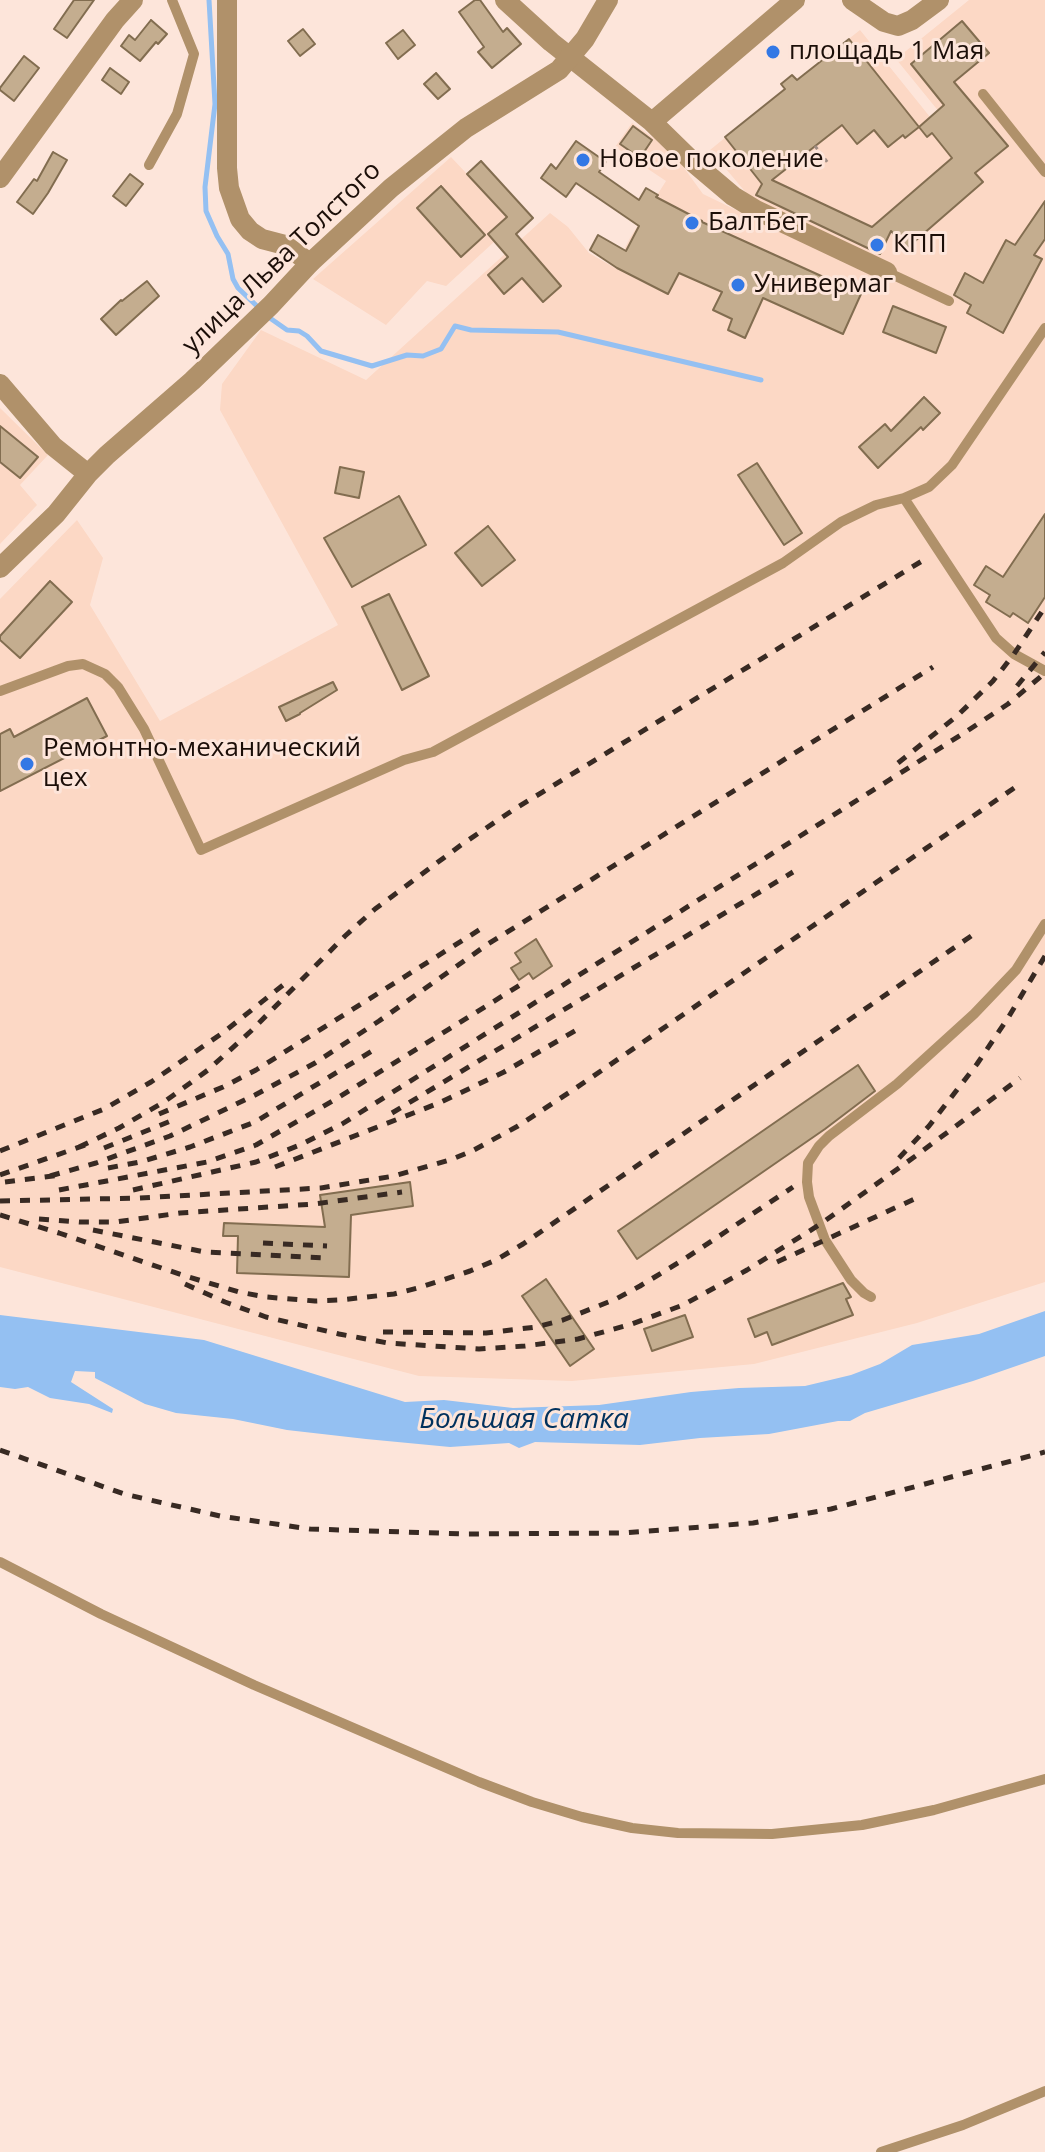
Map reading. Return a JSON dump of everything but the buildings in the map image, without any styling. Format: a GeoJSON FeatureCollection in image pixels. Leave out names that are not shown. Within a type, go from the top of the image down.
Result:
{"type":"FeatureCollection","features":[{"type":"Feature","properties":{"kind":"street"},"geometry":{"type":"LineString","coordinates":[[0,178],[106,32],[133,0]]}},
{"type":"Feature","properties":{"kind":"street"},"geometry":{"type":"LineString","coordinates":[[227,0],[227,168],[234,204],[240,219],[250,231],[262,239],[285,245],[310,263]]}},
{"type":"Feature","properties":{"kind":"street"},"geometry":{"type":"LineString","coordinates":[[505,0],[534,28],[652,122],[703,172],[733,196],[887,272]]}},
{"type":"Feature","properties":{"kind":"street","name":"улица Льва Толстого"},"geometry":{"type":"LineString","coordinates":[[0,568],[56,514],[88,474],[192,381],[310,263],[391,188],[466,128],[559,70],[572,57],[608,0]]}},
{"type":"Feature","properties":{"kind":"street"},"geometry":{"type":"LineString","coordinates":[[652,122],[795,0]]}},
{"type":"Feature","properties":{"kind":"street"},"geometry":{"type":"LineString","coordinates":[[852,0],[884,22],[898,26],[912,20],[939,0]]}},
{"type":"Feature","properties":{"kind":"street"},"geometry":{"type":"LineString","coordinates":[[0,384],[53,446],[88,474]]}},
{"type":"Feature","properties":{"kind":"lane"},"geometry":{"type":"LineString","coordinates":[[149,165],[177,114],[194,54],[172,0]]}},
{"type":"Feature","properties":{"kind":"lane"},"geometry":{"type":"LineString","coordinates":[[983,94],[1045,172]]}},
{"type":"Feature","properties":{"kind":"lane"},"geometry":{"type":"LineString","coordinates":[[887,272],[949,301]]}},
{"type":"Feature","properties":{"kind":"lane"},"geometry":{"type":"LineString","coordinates":[[0,691],[68,666],[83,664],[105,674],[133,708],[201,850],[404,760],[433,752],[783,563],[841,522],[876,505],[929,487],[952,465],[1045,328]]}},
{"type":"Feature","properties":{"kind":"lane"},"geometry":{"type":"LineString","coordinates":[[904,498],[996,638],[1014,654],[1045,671]]}},
{"type":"Feature","properties":{"kind":"lane"},"geometry":{"type":"LineString","coordinates":[[871,1297],[851,1280],[825,1240],[809,1197],[808,1163],[829,1136],[889,1090],[974,1014],[1016,970],[1045,924]]}},
{"type":"Feature","properties":{"kind":"lane"},"geometry":{"type":"LineString","coordinates":[[0,1562],[101,1614],[254,1685],[479,1782],[532,1802],[632,1828],[691,1833],[772,1834],[862,1825],[961,1803],[1045,1779]]}},
{"type":"Feature","properties":{"kind":"lane"},"geometry":{"type":"LineString","coordinates":[[881,2152],[963,2125],[1045,2091]]}},
{"type":"Feature","properties":{"kind":"path"},"geometry":{"type":"LineString","coordinates":[[815,146],[828,163]]}},
{"type":"Feature","properties":{"kind":"shaded area"},"geometry":{"type":"Polygon","coordinates":[[[969,0],[1045,0],[1045,1282],[917,1323],[754,1364],[572,1381],[419,1376],[0,1267],[0,599],[77,520],[103,558],[90,605],[160,721],[338,625],[220,410],[222,384],[261,330],[366,380],[550,213],[568,227],[589,253],[615,268],[666,181],[615,147],[632,123],[671,150],[703,194],[883,281],[748,195],[710,150],[785,89],[781,84],[792,75],[797,80],[860,30],[930,117],[940,113],[896,59],[969,0]]]}},
{"type":"Feature","properties":{"kind":"shaded area"},"geometry":{"type":"Polygon","coordinates":[[[451,157],[467,174],[481,161],[533,218],[494,242],[446,286],[427,281],[386,325],[313,279],[451,157]]]}},
{"type":"Feature","properties":{"kind":"shaded area"},"geometry":{"type":"Polygon","coordinates":[[[0,408],[48,455],[20,485],[37,505],[0,544],[0,408]]]}},
{"type":"Feature","properties":{"kind":"water","name":"Большая Сатка"},"geometry":{"type":"Polygon","coordinates":[[[1045,1311],[1045,1356],[973,1381],[865,1413],[850,1421],[769,1434],[640,1445],[535,1442],[519,1448],[509,1443],[450,1447],[287,1430],[233,1419],[176,1413],[145,1404],[95,1378],[95,1372],[75,1371],[71,1382],[113,1409],[112,1413],[89,1404],[50,1398],[28,1387],[0,1387],[0,1315],[204,1340],[405,1402],[444,1400],[513,1408],[599,1405],[691,1392],[805,1386],[880,1364],[912,1345],[979,1334],[1045,1311]]]}},
{"type":"Feature","properties":{"kind":"waterway"},"geometry":{"type":"LineString","coordinates":[[209,0],[215,104],[205,187],[206,211],[228,254],[233,279],[260,309]]}},
{"type":"Feature","properties":{"kind":"waterway"},"geometry":{"type":"LineString","coordinates":[[267,316],[287,330],[299,331],[307,336],[321,351],[372,366],[407,355],[423,356],[441,349],[455,326],[471,330],[558,332],[761,380]]}},
{"type":"Feature","properties":{"kind":"railway"},"geometry":{"type":"LineString","coordinates":[[79,1147],[164,1102],[208,1070],[375,909],[461,845],[513,810],[922,561]]}},
{"type":"Feature","properties":{"kind":"railway"},"geometry":{"type":"LineString","coordinates":[[898,763],[957,716],[993,681],[1045,607]]}},
{"type":"Feature","properties":{"kind":"railway"},"geometry":{"type":"LineString","coordinates":[[1017,686],[1045,652]]}},
{"type":"Feature","properties":{"kind":"railway"},"geometry":{"type":"LineString","coordinates":[[50,1176],[170,1136],[315,1063],[488,944],[933,667]]}},
{"type":"Feature","properties":{"kind":"railway"},"geometry":{"type":"LineString","coordinates":[[133,1190],[256,1162],[342,1124],[964,733],[1008,704],[1045,673]]}},
{"type":"Feature","properties":{"kind":"railway"},"geometry":{"type":"LineString","coordinates":[[0,1201],[139,1198],[321,1188],[394,1176],[450,1160],[518,1126],[576,1088],[1020,784]]}},
{"type":"Feature","properties":{"kind":"railway"},"geometry":{"type":"LineString","coordinates":[[392,1113],[793,872]]}},
{"type":"Feature","properties":{"kind":"railway"},"geometry":{"type":"LineString","coordinates":[[159,1114],[256,1070],[487,925]]}},
{"type":"Feature","properties":{"kind":"railway"},"geometry":{"type":"LineString","coordinates":[[0,1215],[182,1275],[266,1297],[340,1300],[418,1288],[470,1271],[523,1244],[977,932]]}},
{"type":"Feature","properties":{"kind":"railway"},"geometry":{"type":"LineString","coordinates":[[899,1158],[929,1126],[977,1064],[1045,956]]}},
{"type":"Feature","properties":{"kind":"railway"},"geometry":{"type":"LineString","coordinates":[[59,1190],[207,1162],[256,1145],[525,982]]}},
{"type":"Feature","properties":{"kind":"railway"},"geometry":{"type":"LineString","coordinates":[[0,1151],[104,1109],[151,1082],[224,1032],[283,985]]}},
{"type":"Feature","properties":{"kind":"railway"},"geometry":{"type":"LineString","coordinates":[[275,1167],[439,1103],[504,1072],[580,1028]]}},
{"type":"Feature","properties":{"kind":"railway"},"geometry":{"type":"LineString","coordinates":[[108,1168],[190,1147],[255,1122],[372,1051]]}},
{"type":"Feature","properties":{"kind":"railway"},"geometry":{"type":"LineString","coordinates":[[185,1284],[266,1317],[388,1343],[479,1349],[578,1339],[683,1305],[747,1270],[819,1225],[1020,1078]]}},
{"type":"Feature","properties":{"kind":"railway"},"geometry":{"type":"LineString","coordinates":[[104,1148],[178,1118]]}},
{"type":"Feature","properties":{"kind":"railway"},"geometry":{"type":"LineString","coordinates":[[0,1175],[88,1144]]}},
{"type":"Feature","properties":{"kind":"railway"},"geometry":{"type":"LineString","coordinates":[[5,1182],[60,1175]]}},
{"type":"Feature","properties":{"kind":"railway"},"geometry":{"type":"LineString","coordinates":[[383,1332],[486,1333],[536,1327],[563,1320],[640,1286],[793,1187]]}},
{"type":"Feature","properties":{"kind":"railway"},"geometry":{"type":"LineString","coordinates":[[39,1219],[116,1222],[180,1213],[314,1204],[402,1192]]}},
{"type":"Feature","properties":{"kind":"railway"},"geometry":{"type":"LineString","coordinates":[[777,1262],[921,1196]]}},
{"type":"Feature","properties":{"kind":"railway"},"geometry":{"type":"LineString","coordinates":[[93,1230],[205,1252],[327,1258]]}},
{"type":"Feature","properties":{"kind":"railway"},"geometry":{"type":"LineString","coordinates":[[263,1243],[327,1246]]}},
{"type":"Feature","properties":{"kind":"railway"},"geometry":{"type":"LineString","coordinates":[[0,1450],[124,1494],[220,1516],[310,1529],[467,1534],[623,1533],[753,1523],[831,1509],[1045,1452]]}},
{"type":"Feature","properties":{"kind":"place","name":"площадь 1 Мая"},"geometry":{"type":"Point","coordinates":[773,52]}},
{"type":"Feature","properties":{"kind":"place","name":"Новое поколение"},"geometry":{"type":"Point","coordinates":[583,160]}},
{"type":"Feature","properties":{"kind":"place","name":"БалтБет"},"geometry":{"type":"Point","coordinates":[692,223]}},
{"type":"Feature","properties":{"kind":"place","name":"КПП"},"geometry":{"type":"Point","coordinates":[877,245]}},
{"type":"Feature","properties":{"kind":"place","name":"Универмаг"},"geometry":{"type":"Point","coordinates":[738,285]}},
{"type":"Feature","properties":{"kind":"place","name":"Ремонтно-механический цех"},"geometry":{"type":"Point","coordinates":[27,764]}}]}
